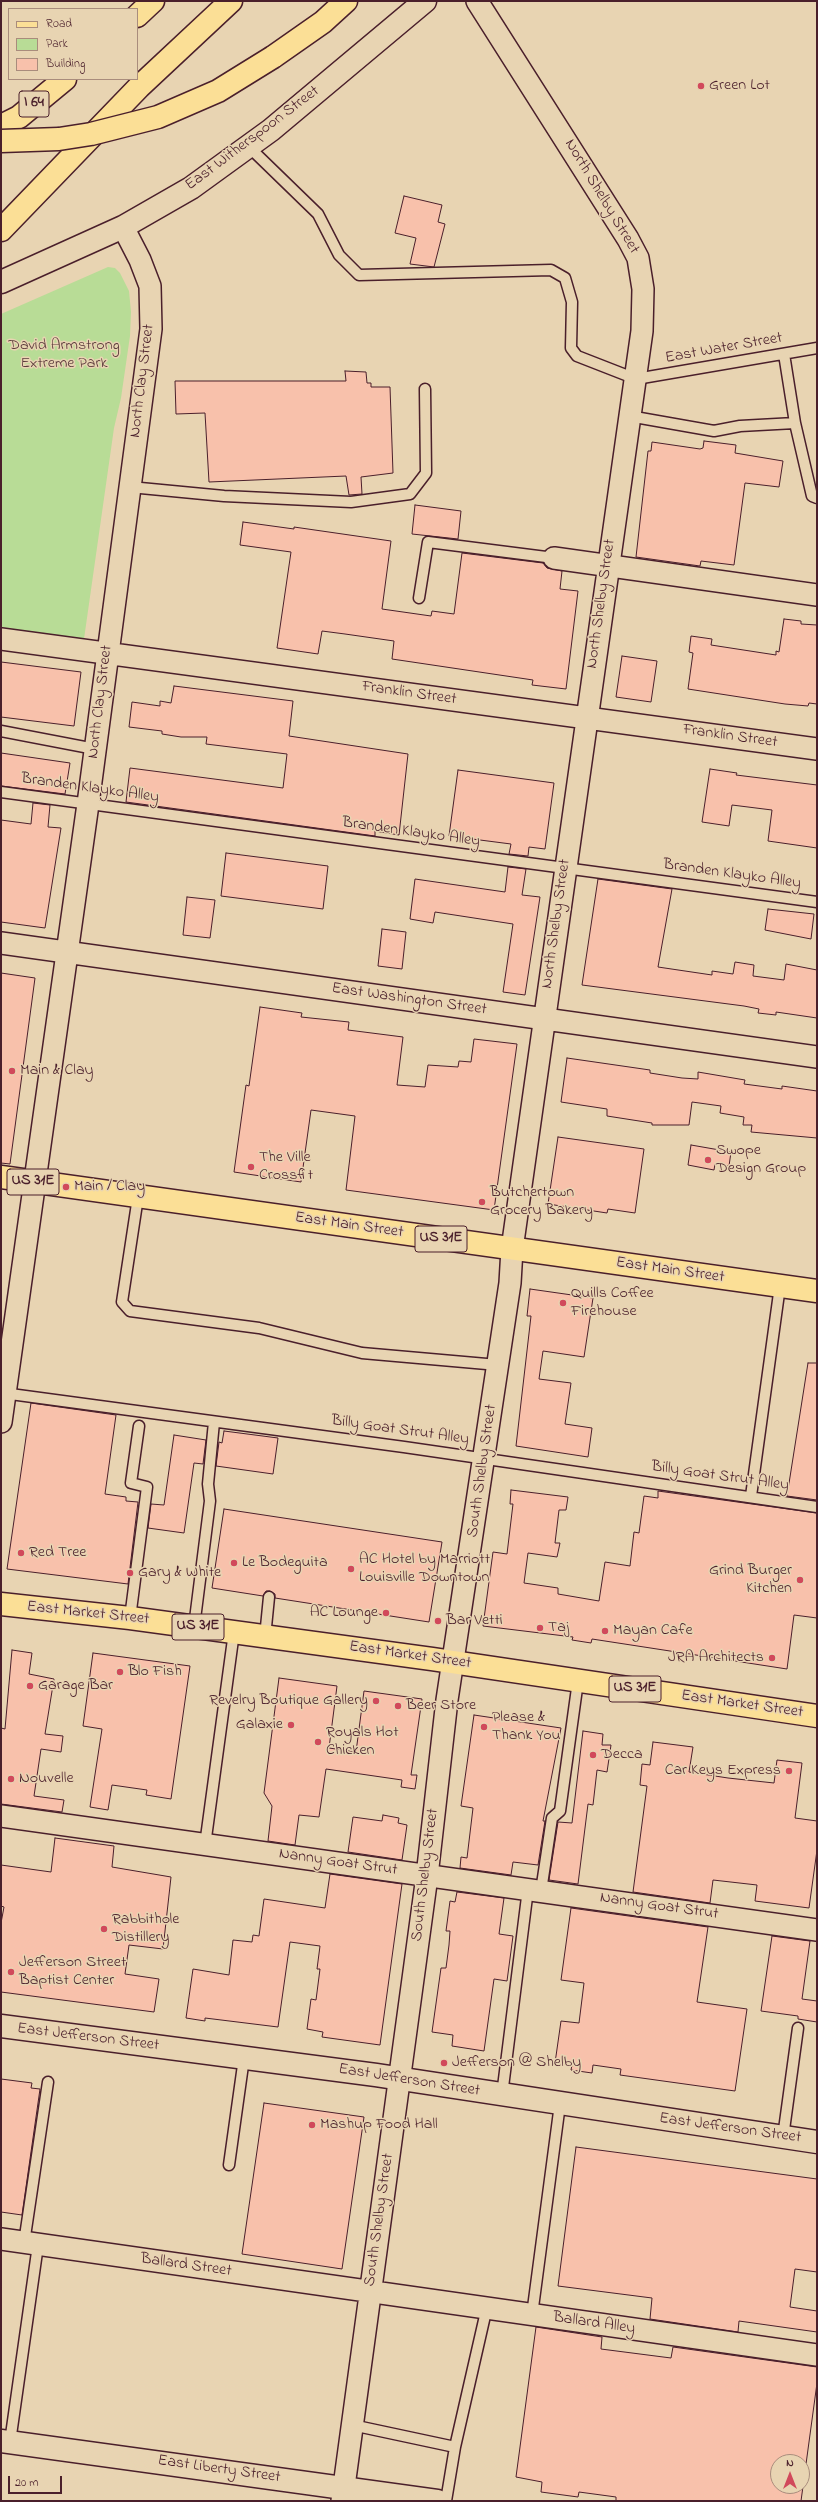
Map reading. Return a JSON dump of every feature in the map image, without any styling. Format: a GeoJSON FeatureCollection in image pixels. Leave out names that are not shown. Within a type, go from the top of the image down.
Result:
{"type":"FeatureCollection","features":[{"type":"Feature","properties":{"kind":"main road"},"geometry":{"type":"LineString","coordinates":[[138,15],[153,1]]}},
{"type":"Feature","properties":{"kind":"main road"},"geometry":{"type":"LineString","coordinates":[[1,230],[139,87],[214,1]]}},
{"type":"Feature","properties":{"kind":"main road"},"geometry":{"type":"LineString","coordinates":[[139,87],[231,1]]}},
{"type":"Feature","properties":{"kind":"main road"},"geometry":{"type":"LineString","coordinates":[[273,57],[331,1]]}},
{"type":"Feature","properties":{"kind":"main road"},"geometry":{"type":"LineString","coordinates":[[1,141],[40,140],[85,135],[126,127],[158,117],[218,91],[273,57],[323,22],[346,1]]}},
{"type":"Feature","properties":{"kind":"main road","name":"I 64"},"geometry":{"type":"LineString","coordinates":[[1,126],[19,117],[64,80]]}},
{"type":"Feature","properties":{"kind":"main road","name":"East Main Street"},"geometry":{"type":"LineString","coordinates":[[1,1177],[817,1291]]}},
{"type":"Feature","properties":{"kind":"main road","name":"East Market Street"},"geometry":{"type":"LineString","coordinates":[[1,1604],[130,1618],[453,1662],[817,1716]]}},
{"type":"Feature","properties":{"kind":"street","name":"East Witherspoon Street"},"geometry":{"type":"LineString","coordinates":[[1,282],[123,227],[191,188],[248,147],[424,1]]}},
{"type":"Feature","properties":{"kind":"street","name":"North Shelby Street"},"geometry":{"type":"LineString","coordinates":[[477,1],[620,226],[638,258],[642,289],[642,317],[636,379],[629,416],[512,1249]]}},
{"type":"Feature","properties":{"kind":"street","name":"North Clay Street"},"geometry":{"type":"LineString","coordinates":[[1,1422],[3,1393],[88,804],[106,655],[151,328],[150,286],[140,260],[123,227]]}},
{"type":"Feature","properties":{"kind":"street"},"geometry":{"type":"LineString","coordinates":[[554,558],[608,567],[817,595]]}},
{"type":"Feature","properties":{"kind":"street","name":"Franklin Street"},"geometry":{"type":"LineString","coordinates":[[1,639],[106,655],[817,749]]}},
{"type":"Feature","properties":{"kind":"street","name":"East Washington Street"},"geometry":{"type":"LineString","coordinates":[[1,943],[67,951],[817,1057]]}},
{"type":"Feature","properties":{"kind":"street","name":"South Shelby Street"},"geometry":{"type":"LineString","coordinates":[[343,2494],[427,1876],[453,1662],[510,1283],[512,1249]]}},
{"type":"Feature","properties":{"kind":"street","name":"Nanny Goat Strut"},"geometry":{"type":"LineString","coordinates":[[1,1816],[817,1930]]}},
{"type":"Feature","properties":{"kind":"street","name":"East Jefferson Street"},"geometry":{"type":"LineString","coordinates":[[1,2026],[399,2080],[817,2142]]}},
{"type":"Feature","properties":{"kind":"street","name":"Ballard Street"},"geometry":{"type":"LineString","coordinates":[[1,2239],[370,2292]]}},
{"type":"Feature","properties":{"kind":"street","name":"Ballard Alley"},"geometry":{"type":"LineString","coordinates":[[370,2292],[487,2307],[532,2315],[817,2355]]}},
{"type":"Feature","properties":{"kind":"street","name":"East Liberty Street"},"geometry":{"type":"LineString","coordinates":[[6,2442],[343,2494],[437,2501]]}},
{"type":"Feature","properties":{"kind":"lane"},"geometry":{"type":"LineString","coordinates":[[248,147],[318,214],[339,255],[360,275],[551,270],[565,278],[572,302],[571,348],[577,356],[636,379]]}},
{"type":"Feature","properties":{"kind":"lane","name":"East Water Street"},"geometry":{"type":"LineString","coordinates":[[636,379],[817,348]]}},
{"type":"Feature","properties":{"kind":"lane"},"geometry":{"type":"LineString","coordinates":[[784,354],[794,423],[812,496],[817,498]]}},
{"type":"Feature","properties":{"kind":"lane"},"geometry":{"type":"LineString","coordinates":[[130,487],[224,496],[351,502],[410,494],[426,473],[425,389]]}},
{"type":"Feature","properties":{"kind":"lane"},"geometry":{"type":"LineString","coordinates":[[629,416],[714,431],[740,426],[794,423]]}},
{"type":"Feature","properties":{"kind":"lane"},"geometry":{"type":"LineString","coordinates":[[419,598],[428,542],[554,558]]}},
{"type":"Feature","properties":{"kind":"lane"},"geometry":{"type":"LineString","coordinates":[[1,731],[95,748]]}},
{"type":"Feature","properties":{"kind":"lane","name":"Branden Klayko Alley"},"geometry":{"type":"LineString","coordinates":[[1,792],[817,902]]}},
{"type":"Feature","properties":{"kind":"lane"},"geometry":{"type":"LineString","coordinates":[[138,1197],[122,1302],[130,1311],[259,1328],[362,1352],[498,1364]]}},
{"type":"Feature","properties":{"kind":"lane"},"geometry":{"type":"LineString","coordinates":[[751,1496],[780,1286]]}},
{"type":"Feature","properties":{"kind":"lane","name":"Billy Goat Strut Alley"},"geometry":{"type":"LineString","coordinates":[[3,1393],[312,1437],[751,1496],[817,1507]]}},
{"type":"Feature","properties":{"kind":"lane"},"geometry":{"type":"LineString","coordinates":[[194,1627],[210,1501],[208,1484],[214,1422]]}},
{"type":"Feature","properties":{"kind":"lane"},"geometry":{"type":"LineString","coordinates":[[130,1618],[147,1487],[131,1483],[139,1426]]}},
{"type":"Feature","properties":{"kind":"lane"},"geometry":{"type":"LineString","coordinates":[[265,1637],[269,1597]]}},
{"type":"Feature","properties":{"kind":"lane"},"geometry":{"type":"LineString","coordinates":[[205,1845],[234,1632]]}},
{"type":"Feature","properties":{"kind":"lane"},"geometry":{"type":"LineString","coordinates":[[502,2095],[535,1890],[552,1818],[560,1811],[578,1681]]}},
{"type":"Feature","properties":{"kind":"lane"},"geometry":{"type":"LineString","coordinates":[[783,2138],[798,2028]]}},
{"type":"Feature","properties":{"kind":"lane"},"geometry":{"type":"LineString","coordinates":[[229,2165],[244,2058]]}},
{"type":"Feature","properties":{"kind":"lane"},"geometry":{"type":"LineString","coordinates":[[6,2442],[31,2244],[48,2082]]}},
{"type":"Feature","properties":{"kind":"lane"},"geometry":{"type":"LineString","coordinates":[[532,2315],[560,2104]]}},
{"type":"Feature","properties":{"kind":"lane"},"geometry":{"type":"LineString","coordinates":[[446,2501],[455,2446],[487,2307]]}},
{"type":"Feature","properties":{"kind":"lane"},"geometry":{"type":"LineString","coordinates":[[352,2426],[455,2446]]}},
{"type":"Feature","properties":{"kind":"green space","name":"David Armstrong Extreme Park"},"geometry":{"type":"Polygon","coordinates":[[[108,267],[115,268],[120,273],[129,291],[131,312],[130,336],[121,398],[114,428],[84,639],[1,629],[1,314],[108,267]]]}},
{"type":"Feature","properties":{"kind":"building"},"geometry":{"type":"Polygon","coordinates":[[[404,196],[442,205],[438,222],[445,224],[434,267],[410,264],[416,238],[395,233],[404,196]]]}},
{"type":"Feature","properties":{"kind":"building"},"geometry":{"type":"Polygon","coordinates":[[[345,371],[366,372],[367,383],[371,383],[371,387],[390,387],[393,473],[361,477],[362,494],[349,495],[346,476],[209,482],[205,413],[176,414],[175,381],[346,381],[345,371]]]}},
{"type":"Feature","properties":{"kind":"building"},"geometry":{"type":"Polygon","coordinates":[[[704,441],[736,445],[735,453],[783,461],[779,487],[745,483],[734,565],[701,561],[700,566],[636,557],[648,451],[651,451],[652,442],[700,449],[703,448],[704,441]]]}},
{"type":"Feature","properties":{"kind":"building"},"geometry":{"type":"Polygon","coordinates":[[[415,505],[461,511],[458,539],[412,534],[415,505]]]}},
{"type":"Feature","properties":{"kind":"building"},"geometry":{"type":"Polygon","coordinates":[[[243,522],[294,529],[294,527],[391,541],[382,609],[431,616],[432,611],[454,614],[462,553],[543,563],[547,568],[562,571],[560,589],[578,591],[566,689],[532,685],[533,680],[392,659],[394,641],[345,634],[322,631],[318,654],[277,648],[291,552],[240,545],[243,522]]]}},
{"type":"Feature","properties":{"kind":"building"},"geometry":{"type":"Polygon","coordinates":[[[784,619],[801,621],[801,624],[817,625],[817,704],[809,703],[808,706],[785,704],[688,689],[693,653],[689,652],[691,636],[712,639],[711,645],[776,655],[776,651],[779,652],[784,619]]]}},
{"type":"Feature","properties":{"kind":"building"},"geometry":{"type":"Polygon","coordinates":[[[622,656],[657,661],[651,702],[616,697],[622,656]]]}},
{"type":"Feature","properties":{"kind":"building"},"geometry":{"type":"Polygon","coordinates":[[[1,662],[81,672],[74,726],[1,717],[1,662]]]}},
{"type":"Feature","properties":{"kind":"building"},"geometry":{"type":"Polygon","coordinates":[[[174,686],[293,701],[289,736],[408,754],[399,835],[375,831],[375,836],[126,802],[130,768],[283,788],[287,754],[206,744],[207,737],[181,737],[162,734],[162,731],[129,727],[132,702],[160,706],[160,701],[171,703],[174,686]]]}},
{"type":"Feature","properties":{"kind":"building"},"geometry":{"type":"Polygon","coordinates":[[[1,753],[70,763],[65,794],[1,786],[1,753]]]}},
{"type":"Feature","properties":{"kind":"building"},"geometry":{"type":"Polygon","coordinates":[[[710,769],[737,773],[736,775],[817,785],[817,848],[768,841],[772,810],[732,805],[729,826],[702,822],[710,769]]]}},
{"type":"Feature","properties":{"kind":"building"},"geometry":{"type":"Polygon","coordinates":[[[458,770],[554,783],[545,849],[529,847],[528,856],[509,854],[511,844],[449,836],[458,770]]]}},
{"type":"Feature","properties":{"kind":"building"},"geometry":{"type":"Polygon","coordinates":[[[33,803],[50,805],[48,827],[61,828],[45,928],[1,922],[1,820],[31,824],[33,803]]]}},
{"type":"Feature","properties":{"kind":"building"},"geometry":{"type":"Polygon","coordinates":[[[226,853],[328,866],[323,909],[221,896],[226,853]]]}},
{"type":"Feature","properties":{"kind":"building"},"geometry":{"type":"Polygon","coordinates":[[[508,867],[526,869],[522,895],[540,897],[525,995],[503,992],[513,924],[435,912],[433,923],[410,919],[415,879],[505,892],[508,867]]]}},
{"type":"Feature","properties":{"kind":"building"},"geometry":{"type":"Polygon","coordinates":[[[598,879],[672,889],[658,967],[712,975],[712,971],[733,974],[735,962],[754,965],[753,976],[784,980],[786,964],[817,970],[817,1018],[776,1012],[776,1015],[758,1013],[759,1009],[744,1006],[582,985],[598,879]]]}},
{"type":"Feature","properties":{"kind":"building"},"geometry":{"type":"Polygon","coordinates":[[[187,897],[215,900],[210,938],[183,935],[187,897]]]}},
{"type":"Feature","properties":{"kind":"building"},"geometry":{"type":"Polygon","coordinates":[[[768,909],[814,914],[811,939],[765,930],[768,909]]]}},
{"type":"Feature","properties":{"kind":"building"},"geometry":{"type":"Polygon","coordinates":[[[382,929],[406,932],[402,969],[378,966],[382,929]]]}},
{"type":"Feature","properties":{"kind":"building","name":"Main & Clay"},"geometry":{"type":"Polygon","coordinates":[[[1,973],[35,978],[10,1164],[1,1163],[1,973]]]}},
{"type":"Feature","properties":{"kind":"building"},"geometry":{"type":"Polygon","coordinates":[[[260,1007],[302,1013],[301,1017],[349,1022],[348,1030],[403,1037],[397,1085],[425,1087],[428,1065],[458,1067],[459,1061],[471,1062],[474,1039],[517,1044],[494,1210],[346,1190],[355,1116],[311,1110],[301,1182],[234,1172],[246,1085],[249,1086],[260,1007]]]}},
{"type":"Feature","properties":{"kind":"building"},"geometry":{"type":"Polygon","coordinates":[[[567,1058],[650,1070],[650,1073],[682,1078],[698,1079],[698,1072],[745,1080],[744,1084],[782,1089],[782,1086],[817,1091],[817,1138],[751,1132],[752,1125],[743,1125],[744,1117],[720,1113],[721,1106],[692,1102],[689,1125],[652,1125],[652,1123],[607,1116],[607,1109],[561,1102],[567,1058]]]}},
{"type":"Feature","properties":{"kind":"building"},"geometry":{"type":"Polygon","coordinates":[[[558,1137],[644,1149],[635,1213],[608,1209],[607,1213],[548,1204],[558,1137]]]}},
{"type":"Feature","properties":{"kind":"building"},"geometry":{"type":"Polygon","coordinates":[[[691,1145],[731,1152],[729,1166],[715,1164],[714,1170],[688,1165],[691,1145]]]}},
{"type":"Feature","properties":{"kind":"building"},"geometry":{"type":"Polygon","coordinates":[[[530,1289],[593,1298],[584,1357],[543,1351],[539,1379],[571,1383],[565,1424],[592,1428],[588,1457],[516,1446],[531,1316],[527,1316],[530,1289]]]}},
{"type":"Feature","properties":{"kind":"building"},"geometry":{"type":"Polygon","coordinates":[[[808,1363],[817,1363],[817,1500],[787,1496],[808,1363]]]}},
{"type":"Feature","properties":{"kind":"building"},"geometry":{"type":"Polygon","coordinates":[[[31,1403],[116,1415],[105,1494],[126,1497],[126,1501],[138,1502],[128,1584],[7,1569],[31,1403]]]}},
{"type":"Feature","properties":{"kind":"building"},"geometry":{"type":"Polygon","coordinates":[[[224,1431],[278,1438],[273,1474],[216,1466],[219,1442],[222,1443],[224,1431]]]}},
{"type":"Feature","properties":{"kind":"building"},"geometry":{"type":"Polygon","coordinates":[[[174,1435],[206,1440],[203,1464],[194,1463],[184,1533],[148,1528],[151,1504],[164,1505],[174,1435]]]}},
{"type":"Feature","properties":{"kind":"building"},"geometry":{"type":"Polygon","coordinates":[[[511,1490],[568,1497],[566,1510],[559,1510],[555,1543],[560,1543],[557,1557],[528,1553],[524,1583],[558,1588],[558,1594],[599,1601],[605,1562],[630,1566],[634,1532],[639,1533],[644,1496],[658,1498],[658,1491],[817,1513],[817,1618],[794,1615],[787,1669],[592,1639],[591,1643],[572,1640],[573,1637],[483,1626],[493,1552],[507,1554],[513,1504],[510,1504],[511,1490]]]}},
{"type":"Feature","properties":{"kind":"building","name":"AC Hotel by Marriott Louisville Downtown"},"geometry":{"type":"Polygon","coordinates":[[[224,1509],[442,1542],[429,1622],[275,1598],[275,1594],[270,1591],[266,1591],[263,1596],[212,1588],[224,1509]]]}},
{"type":"Feature","properties":{"kind":"building"},"geometry":{"type":"Polygon","coordinates":[[[12,1650],[32,1653],[29,1674],[54,1679],[45,1734],[63,1736],[61,1752],[41,1749],[34,1796],[64,1800],[62,1812],[1,1804],[1,1728],[5,1729],[12,1650]]]}},
{"type":"Feature","properties":{"kind":"building"},"geometry":{"type":"Polygon","coordinates":[[[93,1653],[190,1666],[171,1799],[146,1795],[147,1790],[112,1785],[108,1810],[90,1807],[102,1729],[83,1726],[93,1653]]]}},
{"type":"Feature","properties":{"kind":"building"},"geometry":{"type":"Polygon","coordinates":[[[279,1678],[337,1686],[329,1748],[356,1752],[364,1691],[422,1699],[411,1775],[417,1775],[415,1789],[401,1787],[402,1780],[326,1769],[319,1817],[299,1815],[295,1845],[268,1841],[272,1806],[264,1793],[279,1678]]]}},
{"type":"Feature","properties":{"kind":"building"},"geometry":{"type":"Polygon","coordinates":[[[474,1715],[561,1728],[543,1821],[545,1821],[538,1865],[513,1862],[511,1875],[460,1868],[461,1857],[467,1858],[473,1808],[461,1806],[474,1715]]]}},
{"type":"Feature","properties":{"kind":"building"},"geometry":{"type":"Polygon","coordinates":[[[583,1731],[603,1734],[602,1745],[611,1745],[607,1772],[597,1770],[593,1805],[588,1804],[578,1884],[549,1880],[558,1822],[572,1823],[583,1731]]]}},
{"type":"Feature","properties":{"kind":"building"},"geometry":{"type":"Polygon","coordinates":[[[653,1742],[693,1747],[689,1772],[728,1778],[774,1783],[777,1760],[802,1763],[795,1818],[817,1821],[817,1850],[809,1908],[755,1901],[757,1885],[713,1880],[710,1903],[633,1892],[647,1786],[640,1785],[642,1764],[650,1765],[653,1742]]]}},
{"type":"Feature","properties":{"kind":"building"},"geometry":{"type":"Polygon","coordinates":[[[383,1815],[399,1818],[398,1823],[407,1825],[402,1860],[348,1852],[353,1817],[382,1821],[383,1815]]]}},
{"type":"Feature","properties":{"kind":"building","name":"Rabbithole Distillery"},"geometry":{"type":"Polygon","coordinates":[[[55,1838],[114,1846],[112,1867],[171,1877],[163,1949],[129,1945],[125,1974],[159,1979],[154,2012],[1,1992],[1,1923],[4,1907],[1,1906],[1,1865],[51,1872],[55,1838]]]}},
{"type":"Feature","properties":{"kind":"building"},"geometry":{"type":"Polygon","coordinates":[[[330,1874],[402,1884],[380,2045],[322,2037],[323,2032],[307,2029],[311,1999],[316,2000],[320,1969],[317,1969],[320,1946],[290,1942],[278,2027],[205,2018],[205,2021],[186,2018],[193,1969],[229,1975],[233,1940],[252,1942],[253,1935],[259,1936],[264,1899],[325,1908],[330,1874]]]}},
{"type":"Feature","properties":{"kind":"building"},"geometry":{"type":"Polygon","coordinates":[[[457,1892],[504,1898],[499,1934],[513,1936],[507,1981],[494,1979],[484,2051],[452,2046],[453,2035],[432,2032],[441,1968],[446,1968],[450,1931],[446,1931],[450,1901],[455,1902],[457,1892]]]}},
{"type":"Feature","properties":{"kind":"building"},"geometry":{"type":"Polygon","coordinates":[[[571,1908],[708,1927],[697,2002],[747,2009],[735,2091],[620,2075],[621,2069],[593,2065],[592,2073],[571,2070],[572,2065],[555,2063],[561,2021],[579,2023],[584,1983],[561,1980],[571,1908]]]}},
{"type":"Feature","properties":{"kind":"building"},"geometry":{"type":"Polygon","coordinates":[[[772,1936],[810,1941],[802,1999],[817,2001],[817,2022],[798,2019],[798,2016],[761,2011],[772,1936]]]}},
{"type":"Feature","properties":{"kind":"building"},"geometry":{"type":"Polygon","coordinates":[[[1,2079],[32,2083],[31,2088],[40,2089],[22,2215],[1,2212],[1,2079]]]}},
{"type":"Feature","properties":{"kind":"building"},"geometry":{"type":"Polygon","coordinates":[[[264,2103],[364,2117],[342,2269],[242,2254],[264,2103]]]}},
{"type":"Feature","properties":{"kind":"building"},"geometry":{"type":"Polygon","coordinates":[[[576,2147],[817,2179],[817,2272],[795,2269],[790,2307],[817,2311],[817,2332],[739,2321],[738,2332],[650,2319],[652,2298],[558,2286],[576,2147]]]}},
{"type":"Feature","properties":{"kind":"building"},"geometry":{"type":"Polygon","coordinates":[[[536,2327],[602,2337],[601,2349],[671,2358],[673,2347],[817,2367],[817,2383],[807,2454],[770,2454],[770,2494],[802,2494],[801,2501],[616,2501],[616,2497],[579,2492],[578,2497],[541,2492],[542,2482],[516,2477],[536,2327]]]}},
{"type":"Feature","properties":{"kind":"place","name":"Green Lot"},"geometry":{"type":"Point","coordinates":[701,86]}},
{"type":"Feature","properties":{"kind":"place","name":"Main & Clay"},"geometry":{"type":"Point","coordinates":[12,1071]}},
{"type":"Feature","properties":{"kind":"place","name":"Swope Design Group"},"geometry":{"type":"Point","coordinates":[708,1160]}},
{"type":"Feature","properties":{"kind":"place","name":"The Ville Crossfit"},"geometry":{"type":"Point","coordinates":[251,1167]}},
{"type":"Feature","properties":{"kind":"place","name":"Main / Clay"},"geometry":{"type":"Point","coordinates":[66,1187]}},
{"type":"Feature","properties":{"kind":"place","name":"Butchertown Grocery Bakery"},"geometry":{"type":"Point","coordinates":[482,1202]}},
{"type":"Feature","properties":{"kind":"place","name":"Quills Coffee Firehouse"},"geometry":{"type":"Point","coordinates":[563,1303]}},
{"type":"Feature","properties":{"kind":"place","name":"Red Tree"},"geometry":{"type":"Point","coordinates":[21,1553]}},
{"type":"Feature","properties":{"kind":"place","name":"Le Bodeguita"},"geometry":{"type":"Point","coordinates":[234,1563]}},
{"type":"Feature","properties":{"kind":"place","name":"AC Hotel by Marriott Louisville Downtown"},"geometry":{"type":"Point","coordinates":[351,1569]}},
{"type":"Feature","properties":{"kind":"place","name":"Gary & White"},"geometry":{"type":"Point","coordinates":[130,1573]}},
{"type":"Feature","properties":{"kind":"place","name":"Grind Burger Kitchen"},"geometry":{"type":"Point","coordinates":[800,1580]}},
{"type":"Feature","properties":{"kind":"place","name":"AC Lounge"},"geometry":{"type":"Point","coordinates":[386,1613]}},
{"type":"Feature","properties":{"kind":"place","name":"Bar Vetti"},"geometry":{"type":"Point","coordinates":[438,1621]}},
{"type":"Feature","properties":{"kind":"place","name":"Taj"},"geometry":{"type":"Point","coordinates":[540,1628]}},
{"type":"Feature","properties":{"kind":"place","name":"Mayan Cafe"},"geometry":{"type":"Point","coordinates":[605,1631]}},
{"type":"Feature","properties":{"kind":"place","name":"JRA Architects"},"geometry":{"type":"Point","coordinates":[772,1658]}},
{"type":"Feature","properties":{"kind":"place","name":"Blo Fish"},"geometry":{"type":"Point","coordinates":[120,1672]}},
{"type":"Feature","properties":{"kind":"place","name":"Garage Bar"},"geometry":{"type":"Point","coordinates":[30,1686]}},
{"type":"Feature","properties":{"kind":"place","name":"Revelry Boutique Gallery"},"geometry":{"type":"Point","coordinates":[376,1701]}},
{"type":"Feature","properties":{"kind":"place","name":"Beer Store"},"geometry":{"type":"Point","coordinates":[398,1706]}},
{"type":"Feature","properties":{"kind":"place","name":"Galaxie"},"geometry":{"type":"Point","coordinates":[291,1725]}},
{"type":"Feature","properties":{"kind":"place","name":"Please & Thank You"},"geometry":{"type":"Point","coordinates":[484,1727]}},
{"type":"Feature","properties":{"kind":"place","name":"Royals Hot Chicken"},"geometry":{"type":"Point","coordinates":[318,1742]}},
{"type":"Feature","properties":{"kind":"place","name":"Decca"},"geometry":{"type":"Point","coordinates":[593,1755]}},
{"type":"Feature","properties":{"kind":"place","name":"Car Keys Express"},"geometry":{"type":"Point","coordinates":[789,1771]}},
{"type":"Feature","properties":{"kind":"place","name":"Nouvelle"},"geometry":{"type":"Point","coordinates":[11,1779]}},
{"type":"Feature","properties":{"kind":"place","name":"Rabbithole Distillery"},"geometry":{"type":"Point","coordinates":[104,1929]}},
{"type":"Feature","properties":{"kind":"place","name":"Jefferson Street Baptist Center"},"geometry":{"type":"Point","coordinates":[11,1972]}},
{"type":"Feature","properties":{"kind":"place","name":"Jefferson @ Shelby"},"geometry":{"type":"Point","coordinates":[444,2063]}},
{"type":"Feature","properties":{"kind":"place","name":"Mashup Food Hall"},"geometry":{"type":"Point","coordinates":[312,2125]}}]}
